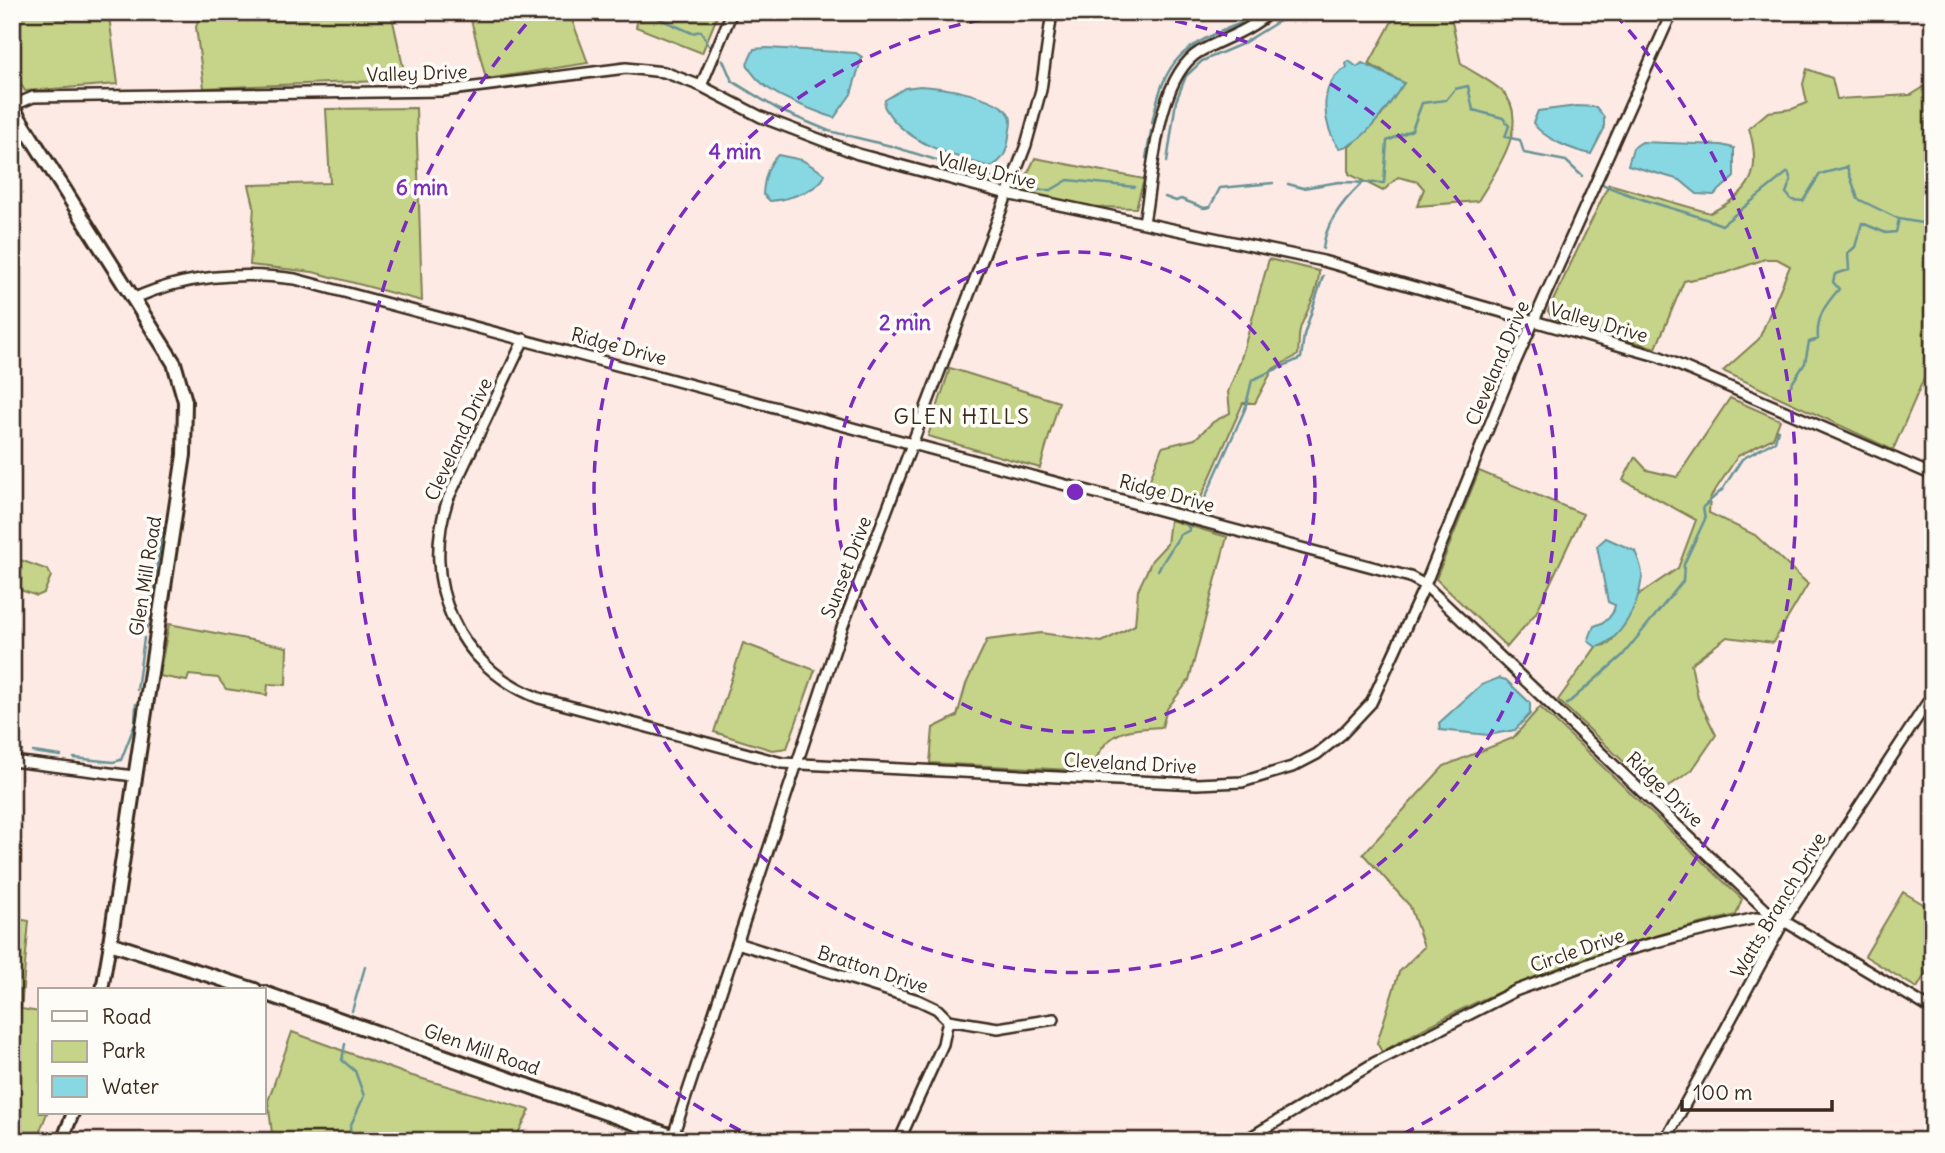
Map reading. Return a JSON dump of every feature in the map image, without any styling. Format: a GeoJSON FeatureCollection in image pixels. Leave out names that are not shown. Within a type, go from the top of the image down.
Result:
{"type":"FeatureCollection","features":[{"type":"Feature","properties":{"kind":"main road","name":"Glen Mill Road"},"geometry":{"type":"LineString","coordinates":[[12,107],[174,363],[183,388],[187,416],[182,467],[110,943]]}},
{"type":"Feature","properties":{"kind":"main road"},"geometry":{"type":"LineString","coordinates":[[110,943],[249,988]]}},
{"type":"Feature","properties":{"kind":"main road","name":"Glen Mill Road"},"geometry":{"type":"LineString","coordinates":[[266,994],[686,1141]]}},
{"type":"Feature","properties":{"kind":"street"},"geometry":{"type":"LineString","coordinates":[[701,86],[732,12]]}},
{"type":"Feature","properties":{"kind":"street","name":"Sunset Drive"},"geometry":{"type":"LineString","coordinates":[[673,1136],[794,764],[842,628],[1026,145],[1041,90],[1052,12]]}},
{"type":"Feature","properties":{"kind":"street"},"geometry":{"type":"LineString","coordinates":[[1144,222],[1160,129],[1168,95],[1179,69],[1198,52],[1248,30],[1270,12]]}},
{"type":"Feature","properties":{"kind":"street","name":"Cleveland Drive"},"geometry":{"type":"LineString","coordinates":[[524,339],[448,499],[440,525],[438,556],[441,590],[461,635],[490,670],[515,687],[539,698],[794,764],[1197,785],[1260,779],[1317,754],[1342,734],[1371,703],[1425,585],[1534,321],[1672,12]]}},
{"type":"Feature","properties":{"kind":"street","name":"Valley Drive"},"geometry":{"type":"LineString","coordinates":[[12,107],[33,97],[443,91],[630,68],[664,72],[701,86],[761,117],[824,143],[1007,194],[1323,261],[1660,357],[1933,474]]}},
{"type":"Feature","properties":{"kind":"street","name":"Ridge Drive"},"geometry":{"type":"LineString","coordinates":[[135,298],[149,292],[217,277],[278,276],[524,339],[1410,577],[1425,585],[1769,913],[1784,921]]}},
{"type":"Feature","properties":{"kind":"street","name":"Watts Branch Drive"},"geometry":{"type":"LineString","coordinates":[[1665,1141],[1784,921],[1933,694]]}},
{"type":"Feature","properties":{"kind":"street"},"geometry":{"type":"LineString","coordinates":[[12,761],[134,776]]}},
{"type":"Feature","properties":{"kind":"street","name":"Circle Drive"},"geometry":{"type":"LineString","coordinates":[[1244,1141],[1374,1063],[1515,991],[1613,955],[1756,918],[1784,921],[1933,1010]]}},
{"type":"Feature","properties":{"kind":"street"},"geometry":{"type":"LineString","coordinates":[[102,988],[110,943]]}},
{"type":"Feature","properties":{"kind":"street","name":"Bratton Drive"},"geometry":{"type":"LineString","coordinates":[[737,943],[918,1000],[937,1009],[948,1020]]}},
{"type":"Feature","properties":{"kind":"street"},"geometry":{"type":"LineString","coordinates":[[898,1141],[943,1044],[948,1020],[998,1028],[1054,1018]]}},
{"type":"Feature","properties":{"kind":"street"},"geometry":{"type":"LineString","coordinates":[[62,1141],[73,1114]]}},
{"type":"Feature","properties":{"kind":"green space"},"geometry":{"type":"Polygon","coordinates":[[[12,12],[49,12],[50,17],[109,16],[118,84],[25,91],[12,70],[12,12]]]}},
{"type":"Feature","properties":{"kind":"green space"},"geometry":{"type":"Polygon","coordinates":[[[201,12],[391,12],[406,80],[204,88],[196,27],[201,12]]]}},
{"type":"Feature","properties":{"kind":"green space"},"geometry":{"type":"Polygon","coordinates":[[[469,12],[569,12],[588,63],[486,79],[469,12]]]}},
{"type":"Feature","properties":{"kind":"green space"},"geometry":{"type":"Polygon","coordinates":[[[640,12],[719,12],[702,53],[636,27],[640,12]]]}},
{"type":"Feature","properties":{"kind":"green space"},"geometry":{"type":"Polygon","coordinates":[[[1397,12],[1450,12],[1461,64],[1498,87],[1511,104],[1514,117],[1508,148],[1478,201],[1417,206],[1424,189],[1418,182],[1398,177],[1383,191],[1349,174],[1349,147],[1381,116],[1404,83],[1369,64],[1397,12]]]}},
{"type":"Feature","properties":{"kind":"green space"},"geometry":{"type":"Polygon","coordinates":[[[1807,69],[1832,78],[1837,99],[1911,95],[1932,82],[1933,75],[1933,367],[1928,369],[1893,450],[1723,371],[1759,339],[1790,266],[1777,259],[1765,259],[1726,273],[1684,281],[1656,348],[1552,318],[1548,311],[1609,184],[1710,213],[1724,205],[1744,189],[1750,179],[1754,157],[1749,128],[1768,112],[1792,109],[1807,103],[1803,84],[1807,69]]]}},
{"type":"Feature","properties":{"kind":"green space"},"geometry":{"type":"Polygon","coordinates":[[[416,108],[422,301],[313,272],[250,265],[254,206],[249,185],[330,183],[326,109],[416,108]]]}},
{"type":"Feature","properties":{"kind":"green space"},"geometry":{"type":"Polygon","coordinates":[[[1035,158],[1144,179],[1136,208],[1094,207],[1019,192],[1035,158]]]}},
{"type":"Feature","properties":{"kind":"green space"},"geometry":{"type":"Polygon","coordinates":[[[1269,259],[1319,271],[1315,292],[1300,329],[1298,355],[1273,369],[1255,403],[1243,403],[1196,509],[1144,495],[1162,447],[1195,439],[1213,422],[1230,413],[1228,392],[1240,362],[1269,259]]]}},
{"type":"Feature","properties":{"kind":"green space"},"geometry":{"type":"Polygon","coordinates":[[[950,368],[1059,402],[1040,468],[928,436],[950,368]]]}},
{"type":"Feature","properties":{"kind":"green space"},"geometry":{"type":"Polygon","coordinates":[[[1730,398],[1780,420],[1773,438],[1738,456],[1710,498],[1709,513],[1755,535],[1808,584],[1773,643],[1727,637],[1691,664],[1698,698],[1716,735],[1692,770],[1658,794],[1558,700],[1596,647],[1609,644],[1626,621],[1637,596],[1678,568],[1696,520],[1623,480],[1635,457],[1647,470],[1677,477],[1730,398]]]}},
{"type":"Feature","properties":{"kind":"green space"},"geometry":{"type":"Polygon","coordinates":[[[1479,471],[1583,514],[1536,613],[1507,647],[1436,579],[1479,471]]]}},
{"type":"Feature","properties":{"kind":"green space"},"geometry":{"type":"Polygon","coordinates":[[[1170,520],[1227,537],[1189,680],[1167,709],[1162,727],[1126,731],[1109,740],[1102,748],[1092,771],[930,763],[933,728],[957,716],[966,684],[987,640],[1041,633],[1102,642],[1135,625],[1138,590],[1152,560],[1167,544],[1170,520]]]}},
{"type":"Feature","properties":{"kind":"green space"},"geometry":{"type":"Polygon","coordinates":[[[12,557],[48,570],[51,576],[44,593],[37,596],[12,587],[12,557]]]}},
{"type":"Feature","properties":{"kind":"green space"},"geometry":{"type":"Polygon","coordinates":[[[169,624],[287,647],[286,685],[268,684],[267,695],[226,689],[218,678],[189,675],[187,681],[159,676],[169,624]]]}},
{"type":"Feature","properties":{"kind":"green space"},"geometry":{"type":"Polygon","coordinates":[[[743,643],[815,670],[787,748],[772,750],[714,732],[743,643]]]}},
{"type":"Feature","properties":{"kind":"green space"},"geometry":{"type":"Polygon","coordinates":[[[1540,707],[1742,899],[1736,915],[1598,954],[1510,987],[1424,1028],[1382,1052],[1377,1043],[1399,972],[1424,947],[1410,906],[1363,854],[1444,766],[1513,738],[1540,707]]]}},
{"type":"Feature","properties":{"kind":"green space"},"geometry":{"type":"Polygon","coordinates":[[[1903,892],[1933,910],[1933,961],[1917,988],[1865,956],[1903,892]]]}},
{"type":"Feature","properties":{"kind":"green space"},"geometry":{"type":"Polygon","coordinates":[[[12,918],[29,921],[21,1009],[38,1012],[38,1114],[47,1114],[36,1141],[12,1141],[12,918]]]}},
{"type":"Feature","properties":{"kind":"green space"},"geometry":{"type":"Polygon","coordinates":[[[292,1032],[409,1075],[530,1110],[514,1141],[273,1141],[268,1101],[292,1032]]]}},
{"type":"Feature","properties":{"kind":"water"},"geometry":{"type":"Polygon","coordinates":[[[754,49],[856,53],[862,57],[851,94],[834,118],[797,104],[762,84],[747,64],[754,49]]]}},
{"type":"Feature","properties":{"kind":"water"},"geometry":{"type":"Polygon","coordinates":[[[1349,61],[1357,67],[1362,63],[1404,83],[1367,131],[1358,139],[1339,148],[1329,127],[1325,104],[1331,83],[1347,68],[1346,63],[1349,61]]]}},
{"type":"Feature","properties":{"kind":"water"},"geometry":{"type":"Polygon","coordinates":[[[920,86],[970,94],[1004,109],[1010,116],[1011,123],[1002,159],[990,167],[931,146],[904,130],[884,106],[885,100],[905,88],[920,86]]]}},
{"type":"Feature","properties":{"kind":"water"},"geometry":{"type":"Polygon","coordinates":[[[1577,106],[1596,107],[1604,117],[1604,129],[1591,154],[1559,143],[1533,123],[1538,111],[1577,106]]]}},
{"type":"Feature","properties":{"kind":"water"},"geometry":{"type":"Polygon","coordinates":[[[1642,142],[1721,145],[1734,148],[1734,177],[1714,195],[1697,194],[1680,180],[1628,165],[1633,148],[1642,142]]]}},
{"type":"Feature","properties":{"kind":"water"},"geometry":{"type":"Polygon","coordinates":[[[778,155],[802,160],[825,174],[810,190],[770,201],[763,194],[764,183],[769,168],[778,155]]]}},
{"type":"Feature","properties":{"kind":"water"},"geometry":{"type":"Polygon","coordinates":[[[1606,538],[1635,551],[1642,577],[1628,620],[1614,637],[1596,647],[1588,641],[1594,626],[1608,619],[1615,605],[1608,602],[1597,546],[1606,538]]]}},
{"type":"Feature","properties":{"kind":"water"},"geometry":{"type":"Polygon","coordinates":[[[1499,678],[1506,680],[1530,703],[1530,714],[1515,730],[1488,735],[1440,730],[1439,723],[1481,685],[1499,678]]]}},
{"type":"Feature","properties":{"kind":"waterway"},"geometry":{"type":"LineString","coordinates":[[652,12],[651,15],[692,33],[701,31],[709,46]]}},
{"type":"Feature","properties":{"kind":"waterway"},"geometry":{"type":"LineString","coordinates":[[1248,18],[1256,12]]}},
{"type":"Feature","properties":{"kind":"waterway"},"geometry":{"type":"LineString","coordinates":[[1167,162],[1176,101],[1186,76],[1202,61],[1242,44],[1284,18],[1291,19],[1305,12]]}},
{"type":"Feature","properties":{"kind":"waterway"},"geometry":{"type":"LineString","coordinates":[[1152,123],[1163,83],[1179,58],[1204,40],[1241,23]]}},
{"type":"Feature","properties":{"kind":"waterway"},"geometry":{"type":"LineString","coordinates":[[723,60],[732,81],[779,110],[829,131],[891,146],[1001,180]]}},
{"type":"Feature","properties":{"kind":"waterway"},"geometry":{"type":"LineString","coordinates":[[1288,184],[1303,188],[1339,182],[1384,183],[1387,141],[1412,130],[1422,103],[1446,100],[1455,89],[1468,86],[1473,110],[1503,118],[1509,126],[1505,137],[1520,140],[1524,153],[1566,161],[1582,176]]}},
{"type":"Feature","properties":{"kind":"waterway"},"geometry":{"type":"LineString","coordinates":[[1146,158],[1151,131]]}},
{"type":"Feature","properties":{"kind":"waterway"},"geometry":{"type":"LineString","coordinates":[[1602,184],[1722,225],[1788,172],[1791,180],[1786,193],[1792,200],[1803,201],[1820,174],[1847,167],[1858,199],[1899,219],[1933,225]]}},
{"type":"Feature","properties":{"kind":"waterway"},"geometry":{"type":"LineString","coordinates":[[1021,183],[1036,190],[1051,190],[1068,180],[1135,187]]}},
{"type":"Feature","properties":{"kind":"waterway"},"geometry":{"type":"LineString","coordinates":[[1165,197],[1176,201],[1181,199],[1204,208],[1210,207],[1220,188],[1273,183]]}},
{"type":"Feature","properties":{"kind":"waterway"},"geometry":{"type":"LineString","coordinates":[[1323,249],[1327,230],[1336,213],[1361,184]]}},
{"type":"Feature","properties":{"kind":"waterway"},"geometry":{"type":"LineString","coordinates":[[1791,385],[1805,363],[1809,342],[1818,339],[1818,324],[1822,312],[1839,289],[1833,282],[1835,274],[1849,270],[1848,253],[1855,247],[1862,223],[1886,233],[1896,232],[1899,219]]}},
{"type":"Feature","properties":{"kind":"waterway"},"geometry":{"type":"LineString","coordinates":[[1200,509],[1245,409],[1252,380],[1301,358],[1304,335],[1323,276]]}},
{"type":"Feature","properties":{"kind":"waterway"},"geometry":{"type":"LineString","coordinates":[[1567,704],[1622,656],[1683,581],[1684,564],[1705,519],[1703,507],[1722,490],[1742,459],[1775,441],[1778,430]]}},
{"type":"Feature","properties":{"kind":"waterway"},"geometry":{"type":"LineString","coordinates":[[1158,570],[1180,535],[1190,530],[1187,525]]}},
{"type":"Feature","properties":{"kind":"waterway"},"geometry":{"type":"LineString","coordinates":[[150,607],[163,527]]}},
{"type":"Feature","properties":{"kind":"waterway"},"geometry":{"type":"LineString","coordinates":[[147,628],[148,616]]}},
{"type":"Feature","properties":{"kind":"waterway"},"geometry":{"type":"LineString","coordinates":[[137,690],[144,638]]}},
{"type":"Feature","properties":{"kind":"waterway"},"geometry":{"type":"LineString","coordinates":[[155,692],[161,652]]}},
{"type":"Feature","properties":{"kind":"waterway"},"geometry":{"type":"LineString","coordinates":[[74,758],[113,762],[121,760],[135,724],[136,704]]}},
{"type":"Feature","properties":{"kind":"waterway"},"geometry":{"type":"LineString","coordinates":[[146,749],[152,708]]}},
{"type":"Feature","properties":{"kind":"waterway"},"geometry":{"type":"LineString","coordinates":[[12,752],[22,751]]}},
{"type":"Feature","properties":{"kind":"waterway"},"geometry":{"type":"LineString","coordinates":[[33,752],[61,756]]}},
{"type":"Feature","properties":{"kind":"waterway"},"geometry":{"type":"LineString","coordinates":[[142,773],[144,762]]}},
{"type":"Feature","properties":{"kind":"waterway"},"geometry":{"type":"LineString","coordinates":[[352,1011],[365,967]]}},
{"type":"Feature","properties":{"kind":"waterway"},"geometry":{"type":"LineString","coordinates":[[345,1044],[342,1060],[355,1071],[364,1096],[350,1127],[352,1141]]}},
{"type":"Feature","properties":{"kind":"district","name":"GLEN HILLS"},"geometry":{"type":"Point","coordinates":[962,417]}}]}
